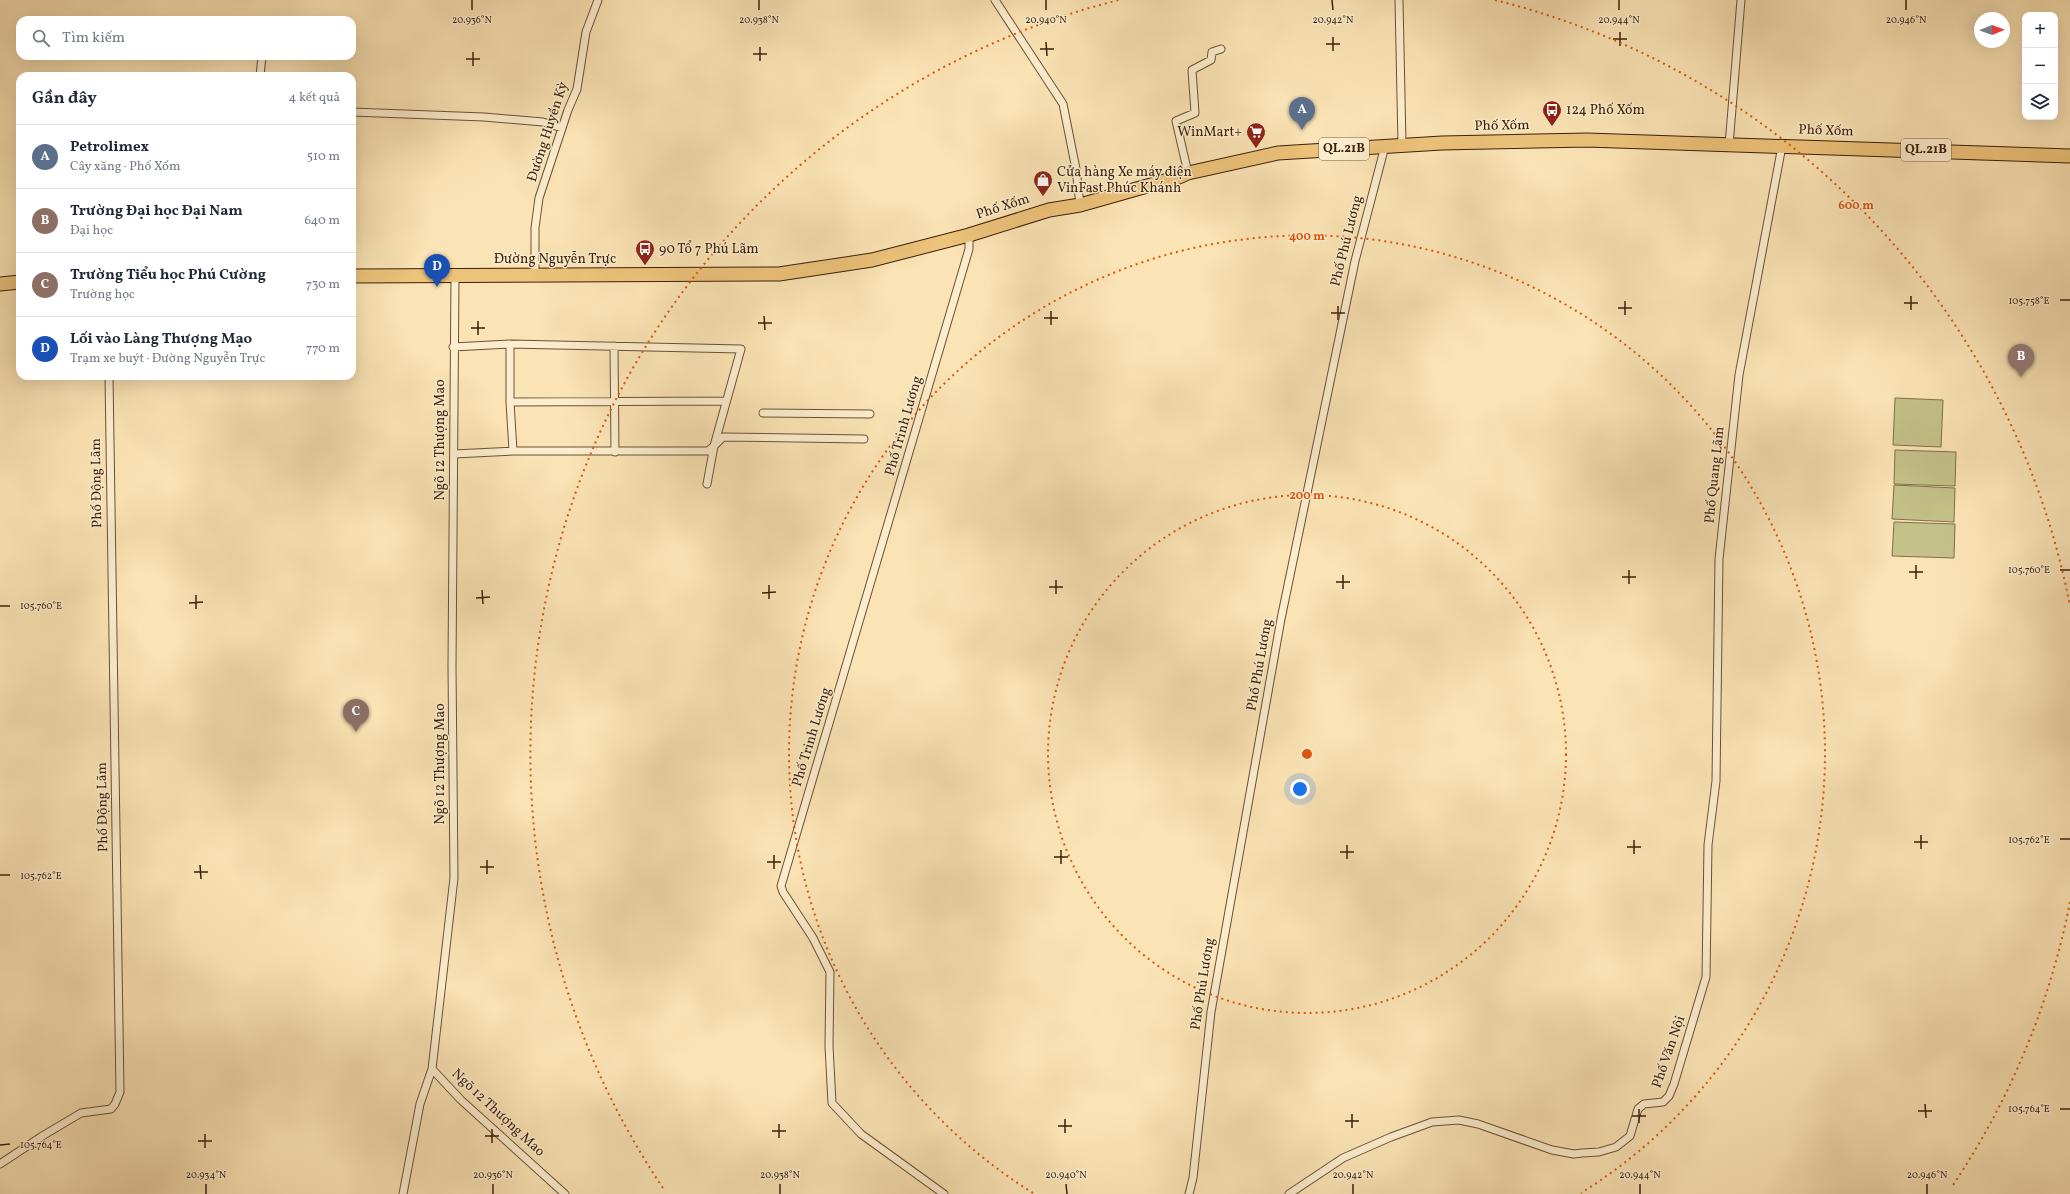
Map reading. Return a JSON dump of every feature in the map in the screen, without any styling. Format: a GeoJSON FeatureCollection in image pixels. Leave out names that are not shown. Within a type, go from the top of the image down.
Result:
{"type":"FeatureCollection","features":[{"type":"Feature","properties":{"kind":"highway","name":"Phố Xốm"},"geometry":{"type":"LineString","coordinates":[[969,235],[1049,210],[1080,204],[1179,177],[1188,173],[1278,153],[1402,145],[1587,140],[2070,156]]}},
{"type":"Feature","properties":{"kind":"highway","name":"Đường Nguyễn Trực"},"geometry":{"type":"LineString","coordinates":[[356,276],[779,274],[872,260],[969,235]]}},
{"type":"Feature","properties":{"kind":"highway"},"geometry":{"type":"LineString","coordinates":[[0,284],[16,282]]}},
{"type":"Feature","properties":{"kind":"street","name":"Đường Huyền Kỳ"},"geometry":{"type":"LineString","coordinates":[[535,275],[535,228],[539,198],[562,128],[577,89],[588,27],[598,0]]}},
{"type":"Feature","properties":{"kind":"street"},"geometry":{"type":"LineString","coordinates":[[995,0],[1063,104],[1076,169],[1080,204]]}},
{"type":"Feature","properties":{"kind":"street"},"geometry":{"type":"LineString","coordinates":[[1399,0],[1402,145]]}},
{"type":"Feature","properties":{"kind":"street"},"geometry":{"type":"LineString","coordinates":[[1729,145],[1741,0]]}},
{"type":"Feature","properties":{"kind":"street"},"geometry":{"type":"LineString","coordinates":[[1188,173],[1176,121],[1195,113],[1192,70],[1211,60],[1212,52],[1221,49]]}},
{"type":"Feature","properties":{"kind":"street"},"geometry":{"type":"LineString","coordinates":[[260,72],[262,60]]}},
{"type":"Feature","properties":{"kind":"street"},"geometry":{"type":"LineString","coordinates":[[356,112],[493,118],[542,122],[562,128]]}},
{"type":"Feature","properties":{"kind":"street","name":"Phố Phú Lương"},"geometry":{"type":"LineString","coordinates":[[1189,1194],[1193,1178],[1211,1012],[1281,619],[1354,261],[1385,146]]}},
{"type":"Feature","properties":{"kind":"street","name":"Phố Quang Lãm"},"geometry":{"type":"LineString","coordinates":[[1711,810],[1716,781],[1716,695],[1720,552],[1739,375],[1782,146]]}},
{"type":"Feature","properties":{"kind":"street","name":"Phố Trinh Lương"},"geometry":{"type":"LineString","coordinates":[[944,1194],[861,1134],[832,1103],[830,1081],[830,972],[813,938],[783,892],[781,886],[969,249],[969,235]]}},
{"type":"Feature","properties":{"kind":"street","name":"Ngõ 12 Thượng Mao"},"geometry":{"type":"LineString","coordinates":[[455,276],[453,347],[454,454],[452,666],[454,878],[432,1068],[461,1100],[566,1194]]}},
{"type":"Feature","properties":{"kind":"street"},"geometry":{"type":"LineString","coordinates":[[510,344],[510,402],[513,451]]}},
{"type":"Feature","properties":{"kind":"street"},"geometry":{"type":"LineString","coordinates":[[453,347],[510,344],[741,349],[714,446],[707,484]]}},
{"type":"Feature","properties":{"kind":"street"},"geometry":{"type":"LineString","coordinates":[[614,346],[615,452]]}},
{"type":"Feature","properties":{"kind":"street","name":"Phố Động Lãm"},"geometry":{"type":"LineString","coordinates":[[0,1164],[38,1139],[81,1114],[111,1109],[120,1092],[109,380]]}},
{"type":"Feature","properties":{"kind":"street"},"geometry":{"type":"LineString","coordinates":[[510,402],[726,400]]}},
{"type":"Feature","properties":{"kind":"street"},"geometry":{"type":"LineString","coordinates":[[763,412],[870,414]]}},
{"type":"Feature","properties":{"kind":"street"},"geometry":{"type":"LineString","coordinates":[[454,454],[513,451],[708,451],[723,437],[864,440]]}},
{"type":"Feature","properties":{"kind":"street","name":"Phố Văn Nội"},"geometry":{"type":"LineString","coordinates":[[1289,1194],[1343,1158],[1391,1136],[1432,1122],[1459,1120],[1478,1124],[1552,1150],[1574,1154],[1599,1152],[1616,1147],[1630,1136],[1638,1109],[1644,1104],[1663,1102],[1668,1096],[1706,977],[1708,845],[1711,810]]}},
{"type":"Feature","properties":{"kind":"street"},"geometry":{"type":"LineString","coordinates":[[403,1194],[420,1104],[432,1068]]}},
{"type":"Feature","properties":{"kind":"shaded area"},"geometry":{"type":"Polygon","coordinates":[[[1895,398],[1943,400],[1941,447],[1893,445],[1895,398]]]}},
{"type":"Feature","properties":{"kind":"shaded area"},"geometry":{"type":"Polygon","coordinates":[[[1895,450],[1956,452],[1955,486],[1894,484],[1895,450]]]}},
{"type":"Feature","properties":{"kind":"shaded area"},"geometry":{"type":"Polygon","coordinates":[[[1894,485],[1955,488],[1954,522],[1892,519],[1894,485]]]}},
{"type":"Feature","properties":{"kind":"shaded area"},"geometry":{"type":"Polygon","coordinates":[[[1894,522],[1955,524],[1954,558],[1892,556],[1894,522]]]}},
{"type":"Feature","properties":{"kind":"place","name":"124 Phố Xốm"},"geometry":{"type":"Point","coordinates":[1552,127]}},
{"type":"Feature","properties":{"kind":"place","name":"Petrolimex"},"geometry":{"type":"Point","coordinates":[1302,130]}},
{"type":"Feature","properties":{"kind":"place","name":"WinMart+"},"geometry":{"type":"Point","coordinates":[1256,149]}},
{"type":"Feature","properties":{"kind":"place","name":"Cửa hàng Xe máy điện VinFast Phúc Khánh"},"geometry":{"type":"Point","coordinates":[1043,197]}},
{"type":"Feature","properties":{"kind":"place","name":"90 Tổ 7 Phú Lãm"},"geometry":{"type":"Point","coordinates":[645,266]}},
{"type":"Feature","properties":{"kind":"place","name":"Lối vào Làng Thượng Mạo"},"geometry":{"type":"Point","coordinates":[437,287]}},
{"type":"Feature","properties":{"kind":"place","name":"Trường Đại học Đại Nam"},"geometry":{"type":"Point","coordinates":[2021,377]}},
{"type":"Feature","properties":{"kind":"place","name":"Trường Tiểu học Phú Cường"},"geometry":{"type":"Point","coordinates":[356,732]}}]}
